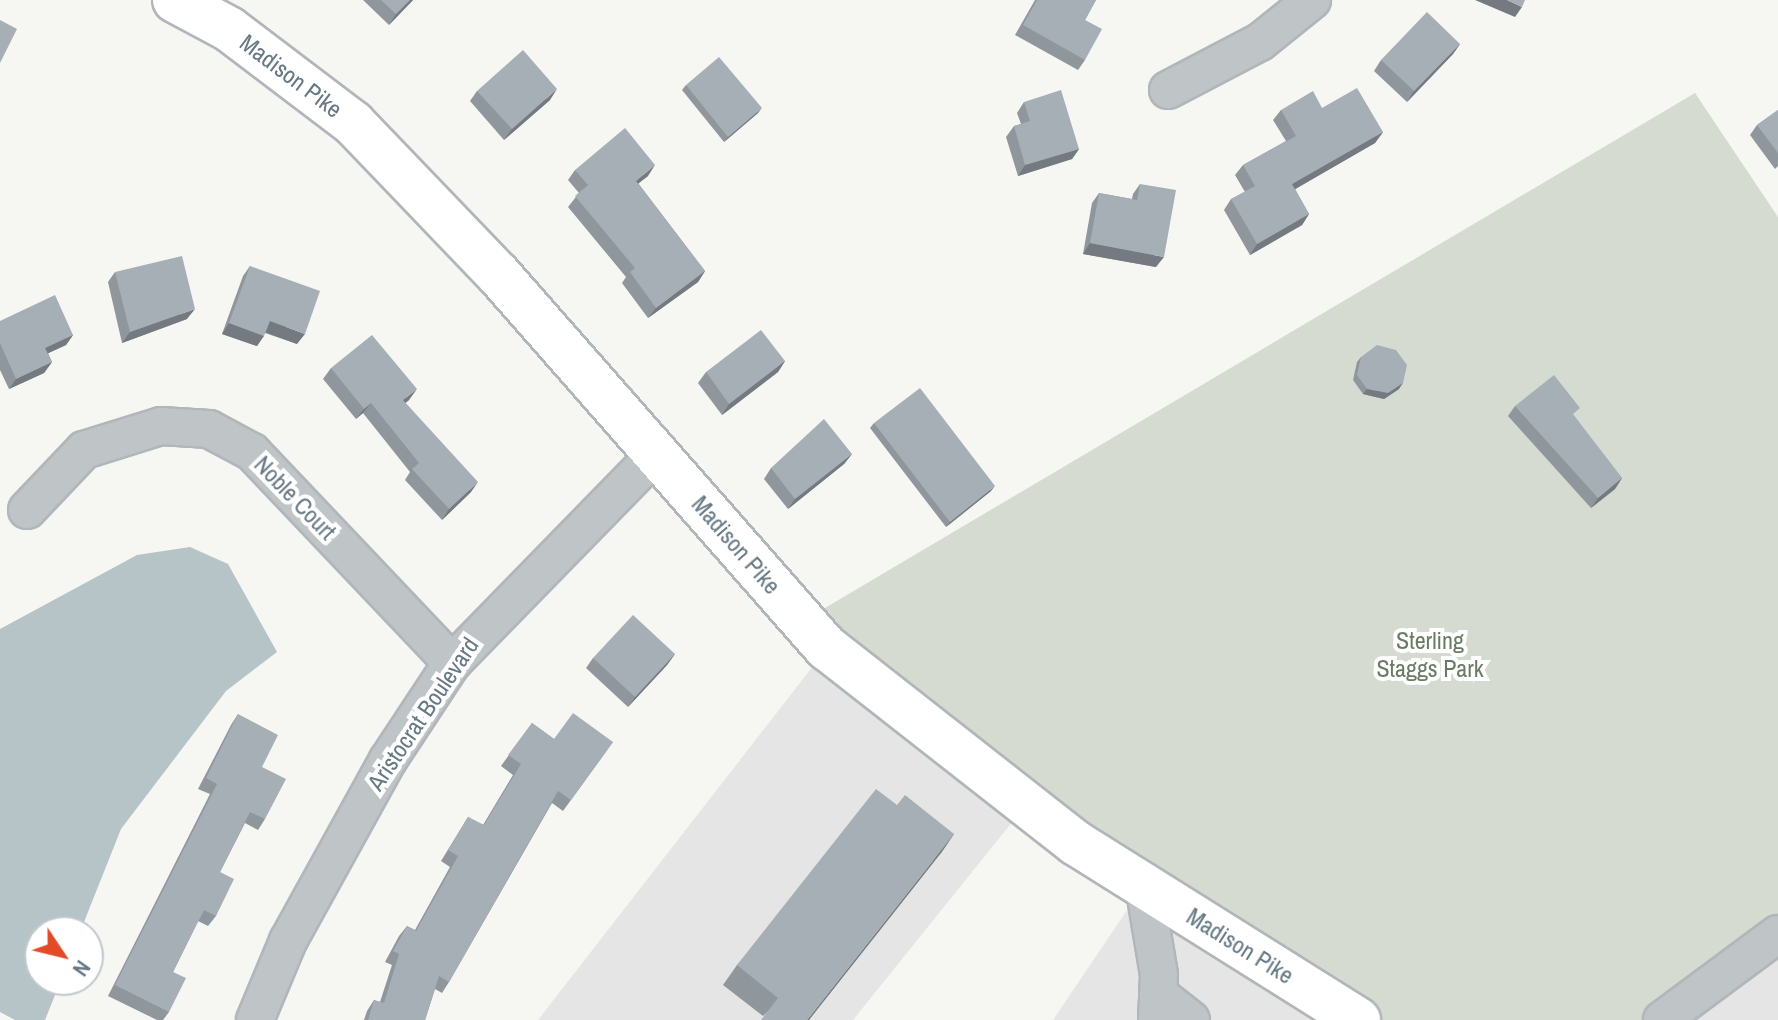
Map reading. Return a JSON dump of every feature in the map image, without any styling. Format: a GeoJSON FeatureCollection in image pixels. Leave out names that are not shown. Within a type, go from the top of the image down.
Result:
{"type":"FeatureCollection","features":[{"type":"Feature","properties":{"kind":"main road","name":"Madison Pike"},"geometry":{"type":"LineString","coordinates":[[175,0],[229,29],[353,123],[656,454],[827,648],[981,775],[1144,885],[1358,1020]]}},
{"type":"Feature","properties":{"kind":"street"},"geometry":{"type":"LineString","coordinates":[[1168,90],[1260,42],[1312,0]]}},
{"type":"Feature","properties":{"kind":"street","name":"Noble Court"},"geometry":{"type":"LineString","coordinates":[[27,510],[84,450],[161,426],[209,429],[252,452],[452,663]]}},
{"type":"Feature","properties":{"kind":"street","name":"Aristocrat Boulevard"},"geometry":{"type":"LineString","coordinates":[[255,1020],[288,941],[388,760],[452,663],[656,454]]}},
{"type":"Feature","properties":{"kind":"street"},"geometry":{"type":"LineString","coordinates":[[1144,885],[1158,1007],[1191,1020]]}},
{"type":"Feature","properties":{"kind":"street"},"geometry":{"type":"LineString","coordinates":[[1662,1020],[1778,934]]}},
{"type":"Feature","properties":{"kind":"shaded area"},"geometry":{"type":"Polygon","coordinates":[[[190,547],[228,564],[277,652],[226,691],[121,829],[86,916],[24,916],[24,996],[55,996],[45,1020],[15,1020],[0,1012],[0,629],[137,555],[190,547]]]}},
{"type":"Feature","properties":{"kind":"shaded area"},"geometry":{"type":"Polygon","coordinates":[[[827,648],[1025,806],[853,1020],[538,1020],[827,648]]]}},
{"type":"Feature","properties":{"kind":"shaded area"},"geometry":{"type":"Polygon","coordinates":[[[1144,885],[1358,1020],[1053,1020],[1144,885]]]}},
{"type":"Feature","properties":{"kind":"shaded area"},"geometry":{"type":"Polygon","coordinates":[[[1778,934],[1778,1020],[1662,1020],[1778,934]]]}},
{"type":"Feature","properties":{"kind":"green space","name":"Sterling Staggs Park"},"geometry":{"type":"Polygon","coordinates":[[[1695,93],[1778,217],[1778,934],[1662,1020],[1358,1020],[803,621],[1695,93]]]}},
{"type":"Feature","properties":{"kind":"building"},"geometry":{"type":"Polygon","coordinates":[[[381,0],[410,0],[396,14],[381,0]]]}},
{"type":"Feature","properties":{"kind":"building"},"geometry":{"type":"Polygon","coordinates":[[[1037,0],[1096,0],[1085,20],[1102,29],[1085,60],[1023,25],[1037,0]]]}},
{"type":"Feature","properties":{"kind":"building"},"geometry":{"type":"Polygon","coordinates":[[[1507,0],[1525,0],[1522,7],[1507,0]]]}},
{"type":"Feature","properties":{"kind":"building"},"geometry":{"type":"Polygon","coordinates":[[[1427,12],[1460,44],[1414,91],[1381,60],[1427,12]]]}},
{"type":"Feature","properties":{"kind":"building"},"geometry":{"type":"Polygon","coordinates":[[[0,20],[17,29],[0,63],[0,20]]]}},
{"type":"Feature","properties":{"kind":"building"},"geometry":{"type":"Polygon","coordinates":[[[523,50],[557,89],[512,129],[477,91],[523,50]]]}},
{"type":"Feature","properties":{"kind":"building"},"geometry":{"type":"Polygon","coordinates":[[[719,57],[762,108],[728,137],[686,85],[719,57]]]}},
{"type":"Feature","properties":{"kind":"building"},"geometry":{"type":"Polygon","coordinates":[[[1357,88],[1383,132],[1292,184],[1309,214],[1257,244],[1231,199],[1255,186],[1243,165],[1296,136],[1281,110],[1313,91],[1322,108],[1357,88]]]}},
{"type":"Feature","properties":{"kind":"building"},"geometry":{"type":"Polygon","coordinates":[[[1061,90],[1079,149],[1025,165],[1014,126],[1030,121],[1024,102],[1061,90]]]}},
{"type":"Feature","properties":{"kind":"building"},"geometry":{"type":"Polygon","coordinates":[[[1778,110],[1778,153],[1757,125],[1778,110]]]}},
{"type":"Feature","properties":{"kind":"building"},"geometry":{"type":"Polygon","coordinates":[[[625,128],[655,165],[636,181],[705,271],[656,308],[630,272],[635,268],[575,196],[588,185],[575,170],[625,128]]]}},
{"type":"Feature","properties":{"kind":"building"},"geometry":{"type":"Polygon","coordinates":[[[1140,184],[1176,190],[1164,257],[1090,243],[1099,193],[1137,200],[1140,184]]]}},
{"type":"Feature","properties":{"kind":"building"},"geometry":{"type":"Polygon","coordinates":[[[182,256],[195,309],[130,332],[115,272],[182,256]]]}},
{"type":"Feature","properties":{"kind":"building"},"geometry":{"type":"Polygon","coordinates":[[[250,266],[320,291],[305,334],[270,321],[264,336],[229,323],[250,266]]]}},
{"type":"Feature","properties":{"kind":"building"},"geometry":{"type":"Polygon","coordinates":[[[55,295],[73,335],[45,348],[52,362],[16,379],[0,343],[0,321],[55,295]]]}},
{"type":"Feature","properties":{"kind":"building"},"geometry":{"type":"Polygon","coordinates":[[[761,330],[785,361],[729,404],[706,372],[761,330]]]}},
{"type":"Feature","properties":{"kind":"building"},"geometry":{"type":"Polygon","coordinates":[[[372,335],[417,389],[403,400],[478,482],[449,509],[412,469],[419,463],[371,403],[364,409],[331,368],[372,335]]]}},
{"type":"Feature","properties":{"kind":"building"},"geometry":{"type":"Polygon","coordinates":[[[1377,345],[1396,350],[1407,365],[1403,383],[1388,393],[1367,389],[1357,375],[1361,357],[1377,345]]]}},
{"type":"Feature","properties":{"kind":"building"},"geometry":{"type":"Polygon","coordinates":[[[1554,375],[1580,408],[1573,414],[1622,478],[1598,498],[1515,406],[1554,375]]]}},
{"type":"Feature","properties":{"kind":"building"},"geometry":{"type":"Polygon","coordinates":[[[920,388],[995,486],[950,522],[874,423],[920,388]]]}},
{"type":"Feature","properties":{"kind":"building"},"geometry":{"type":"Polygon","coordinates":[[[824,419],[852,454],[795,499],[771,468],[824,419]]]}},
{"type":"Feature","properties":{"kind":"building"},"geometry":{"type":"Polygon","coordinates":[[[633,615],[675,654],[635,697],[593,658],[633,615]]]}},
{"type":"Feature","properties":{"kind":"building"},"geometry":{"type":"Polygon","coordinates":[[[573,713],[613,742],[571,800],[558,791],[449,982],[439,976],[425,1020],[368,1020],[374,1000],[384,1003],[399,954],[393,951],[407,926],[416,931],[458,856],[448,850],[468,817],[484,825],[521,764],[508,755],[532,723],[554,739],[573,713]]]}},
{"type":"Feature","properties":{"kind":"building"},"geometry":{"type":"Polygon","coordinates":[[[238,714],[278,735],[262,767],[286,779],[265,819],[250,812],[220,872],[234,879],[216,916],[204,910],[173,972],[186,978],[169,1012],[115,985],[217,784],[206,778],[238,714]]]}},
{"type":"Feature","properties":{"kind":"building"},"geometry":{"type":"Polygon","coordinates":[[[876,789],[897,805],[905,795],[954,834],[807,1020],[761,1020],[778,998],[737,965],[876,789]]]}}]}
